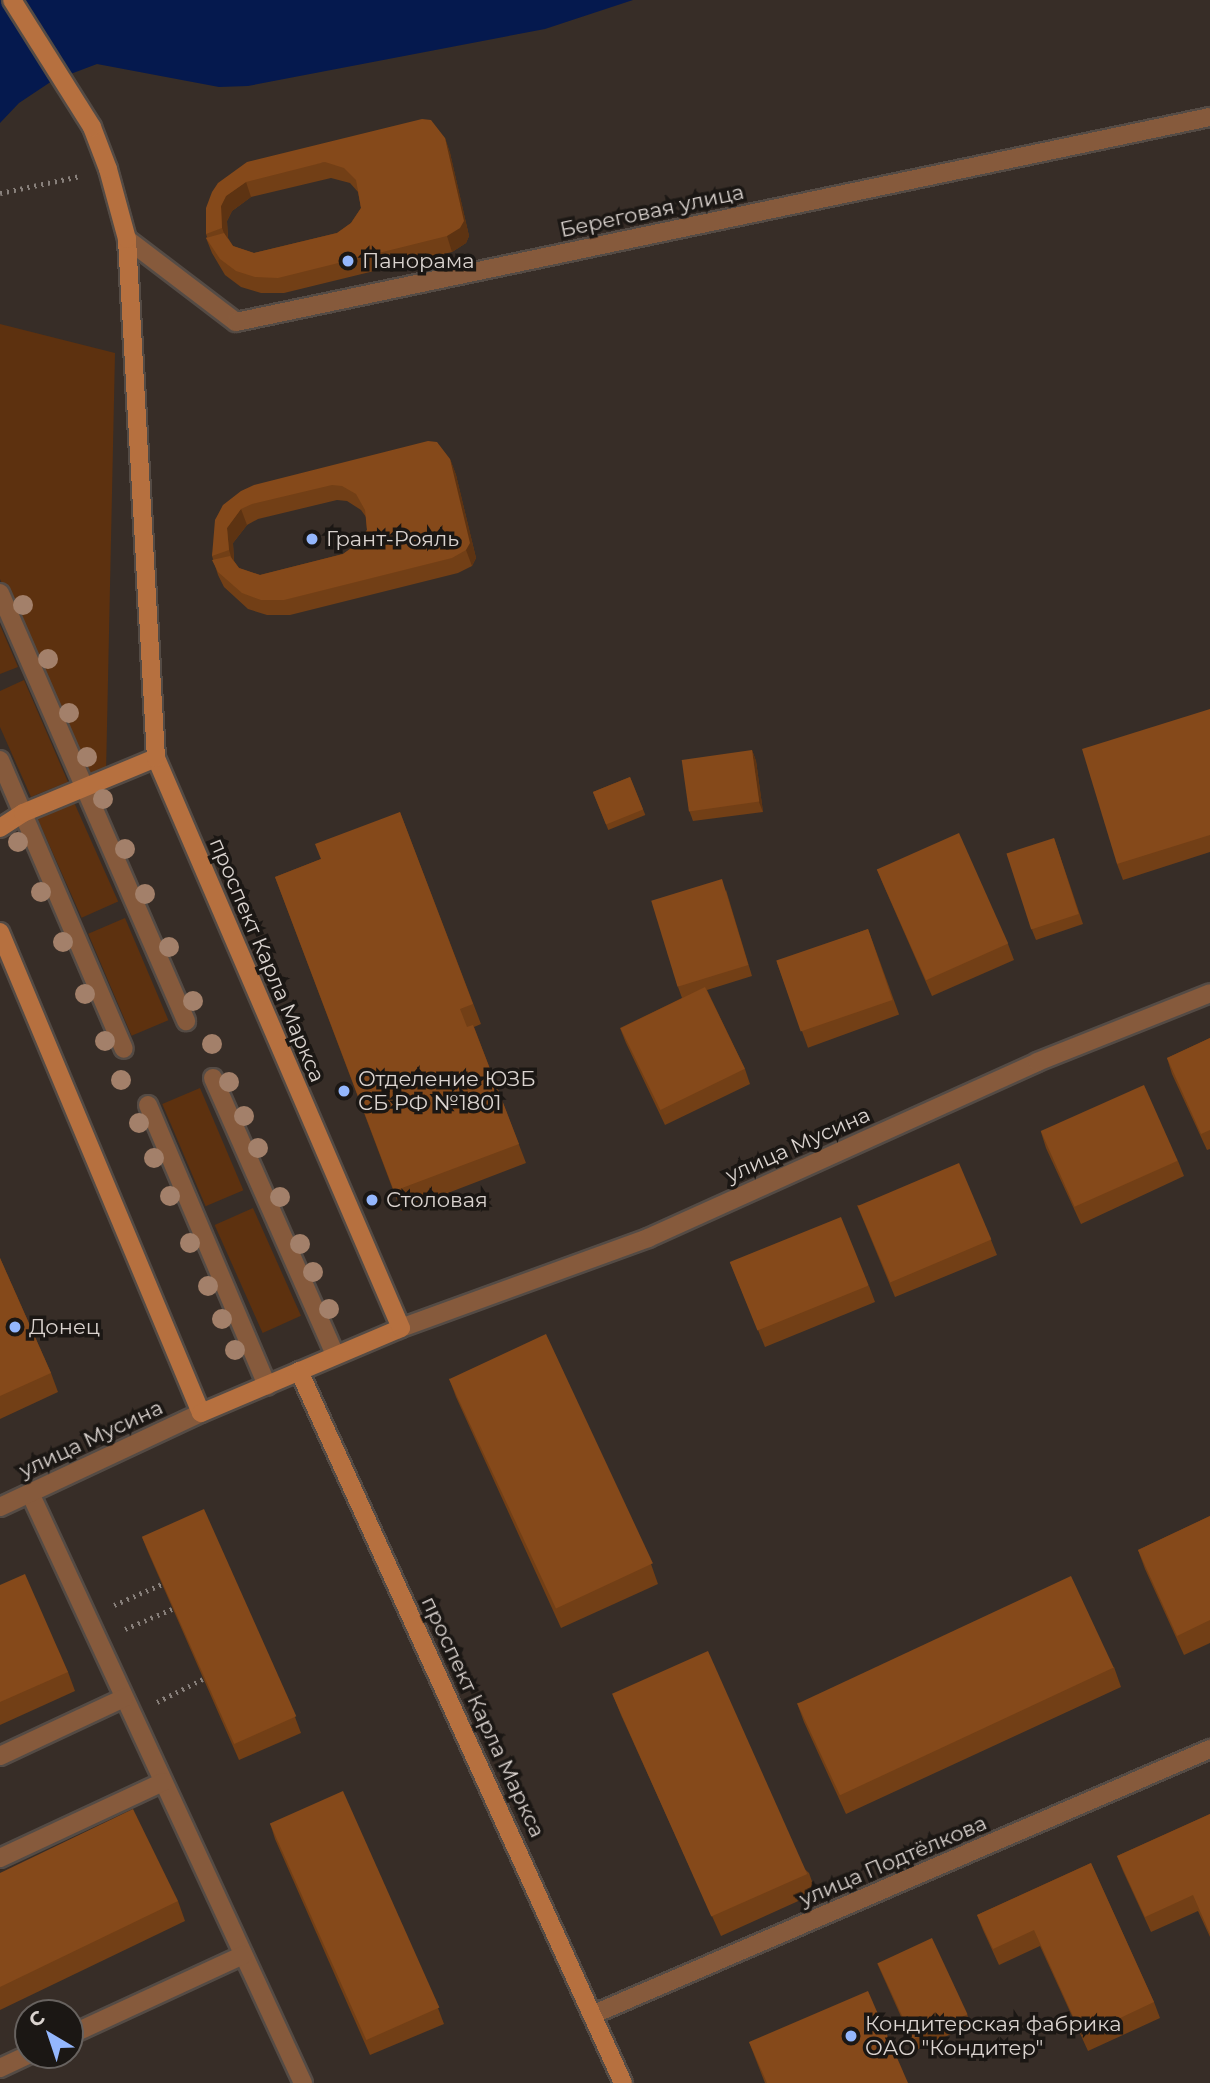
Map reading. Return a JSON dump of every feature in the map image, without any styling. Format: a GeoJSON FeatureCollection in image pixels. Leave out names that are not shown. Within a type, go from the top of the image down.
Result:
{"type":"FeatureCollection","features":[{"type":"Feature","properties":{"kind":"street"},"geometry":{"type":"LineString","coordinates":[[0,828],[23,813],[156,758],[127,239],[108,169],[92,127],[12,0]]}},
{"type":"Feature","properties":{"kind":"street","name":"Береговая улица"},"geometry":{"type":"LineString","coordinates":[[127,239],[236,322],[1210,117]]}},
{"type":"Feature","properties":{"kind":"street"},"geometry":{"type":"LineString","coordinates":[[0,593],[186,1021]]}},
{"type":"Feature","properties":{"kind":"street","name":"проспект Карла Маркса"},"geometry":{"type":"LineString","coordinates":[[156,758],[401,1328]]}},
{"type":"Feature","properties":{"kind":"street"},"geometry":{"type":"LineString","coordinates":[[0,760],[124,1049]]}},
{"type":"Feature","properties":{"kind":"street"},"geometry":{"type":"LineString","coordinates":[[0,932],[201,1413],[401,1328]]}},
{"type":"Feature","properties":{"kind":"street","name":"улица Мусина"},"geometry":{"type":"LineString","coordinates":[[401,1328],[648,1238],[1037,1062],[1210,993]]}},
{"type":"Feature","properties":{"kind":"street"},"geometry":{"type":"LineString","coordinates":[[213,1078],[335,1355]]}},
{"type":"Feature","properties":{"kind":"street"},"geometry":{"type":"LineString","coordinates":[[148,1105],[267,1386]]}},
{"type":"Feature","properties":{"kind":"street","name":"проспект Карла Маркса"},"geometry":{"type":"LineString","coordinates":[[299,1371],[594,2014],[623,2083]]}},
{"type":"Feature","properties":{"kind":"street","name":"улица Мусина"},"geometry":{"type":"LineString","coordinates":[[0,1507],[201,1413]]}},
{"type":"Feature","properties":{"kind":"street"},"geometry":{"type":"LineString","coordinates":[[30,1493],[303,2083]]}},
{"type":"Feature","properties":{"kind":"street"},"geometry":{"type":"LineString","coordinates":[[0,1756],[128,1706]]}},
{"type":"Feature","properties":{"kind":"street","name":"улица Подтёлкова"},"geometry":{"type":"LineString","coordinates":[[594,2014],[1210,1749]]}},
{"type":"Feature","properties":{"kind":"street"},"geometry":{"type":"LineString","coordinates":[[0,1858],[163,1782]]}},
{"type":"Feature","properties":{"kind":"street"},"geometry":{"type":"LineString","coordinates":[[84,2029],[243,1955]]}},
{"type":"Feature","properties":{"kind":"path"},"geometry":{"type":"LineString","coordinates":[[0,192],[108,169]]}},
{"type":"Feature","properties":{"kind":"path"},"geometry":{"type":"LineString","coordinates":[[87,1617],[162,1584]]}},
{"type":"Feature","properties":{"kind":"path"},"geometry":{"type":"LineString","coordinates":[[98,1641],[172,1609]]}},
{"type":"Feature","properties":{"kind":"path"},"geometry":{"type":"LineString","coordinates":[[128,1706],[203,1679]]}},
{"type":"Feature","properties":{"kind":"shaded area"},"geometry":{"type":"Polygon","coordinates":[[[0,324],[115,353],[106,773],[87,781],[0,579],[0,324]]]}},
{"type":"Feature","properties":{"kind":"shaded area"},"geometry":{"type":"Polygon","coordinates":[[[0,625],[18,667],[0,674],[0,625]]]}},
{"type":"Feature","properties":{"kind":"shaded area"},"geometry":{"type":"Polygon","coordinates":[[[24,680],[68,782],[31,797],[0,727],[0,691],[24,680]]]}},
{"type":"Feature","properties":{"kind":"shaded area"},"geometry":{"type":"Polygon","coordinates":[[[73,800],[118,901],[82,918],[36,816],[73,800]]]}},
{"type":"Feature","properties":{"kind":"shaded area"},"geometry":{"type":"Polygon","coordinates":[[[125,918],[168,1020],[132,1036],[88,934],[125,918]]]}},
{"type":"Feature","properties":{"kind":"shaded area"},"geometry":{"type":"Polygon","coordinates":[[[200,1088],[243,1190],[206,1206],[162,1104],[200,1088]]]}},
{"type":"Feature","properties":{"kind":"shaded area"},"geometry":{"type":"Polygon","coordinates":[[[253,1208],[301,1316],[263,1333],[215,1225],[253,1208]]]}},
{"type":"Feature","properties":{"kind":"water"},"geometry":{"type":"Polygon","coordinates":[[[0,0],[633,0],[545,29],[248,86],[219,87],[97,64],[52,81],[19,103],[0,123],[0,0]]]}},
{"type":"Feature","properties":{"kind":"building"},"geometry":{"type":"Polygon","coordinates":[[[422,119],[431,120],[445,138],[464,221],[460,228],[447,236],[278,278],[255,277],[236,271],[220,259],[206,238],[224,233],[233,246],[254,253],[337,233],[351,223],[361,208],[356,180],[344,168],[325,162],[246,182],[226,196],[221,206],[222,228],[206,234],[206,208],[218,183],[247,162],[422,119]]]}},
{"type":"Feature","properties":{"kind":"building"},"geometry":{"type":"Polygon","coordinates":[[[428,441],[437,442],[450,459],[470,543],[466,550],[452,558],[284,600],[261,600],[242,593],[218,572],[212,560],[230,556],[239,568],[260,575],[343,554],[357,544],[367,530],[365,510],[356,494],[342,486],[332,485],[241,509],[227,528],[229,550],[212,556],[215,520],[223,505],[241,491],[254,485],[428,441]]]}},
{"type":"Feature","properties":{"kind":"building"},"geometry":{"type":"Polygon","coordinates":[[[1210,709],[1210,835],[1117,864],[1082,749],[1210,709]]]}},
{"type":"Feature","properties":{"kind":"building"},"geometry":{"type":"Polygon","coordinates":[[[752,750],[759,801],[689,811],[682,760],[752,750]]]}},
{"type":"Feature","properties":{"kind":"building"},"geometry":{"type":"Polygon","coordinates":[[[630,777],[643,809],[606,824],[593,792],[630,777]]]}},
{"type":"Feature","properties":{"kind":"building"},"geometry":{"type":"Polygon","coordinates":[[[400,812],[473,1004],[460,1009],[467,1027],[473,1025],[519,1144],[394,1191],[275,877],[321,859],[315,844],[400,812]]]}},
{"type":"Feature","properties":{"kind":"building"},"geometry":{"type":"Polygon","coordinates":[[[959,833],[1008,944],[926,980],[877,870],[959,833]]]}},
{"type":"Feature","properties":{"kind":"building"},"geometry":{"type":"Polygon","coordinates":[[[1054,838],[1079,914],[1031,930],[1006,853],[1054,838]]]}},
{"type":"Feature","properties":{"kind":"building"},"geometry":{"type":"Polygon","coordinates":[[[722,879],[748,965],[678,987],[651,901],[722,879]]]}},
{"type":"Feature","properties":{"kind":"building"},"geometry":{"type":"Polygon","coordinates":[[[868,929],[892,1000],[801,1031],[776,961],[868,929]]]}},
{"type":"Feature","properties":{"kind":"building"},"geometry":{"type":"Polygon","coordinates":[[[705,987],[745,1069],[660,1110],[621,1028],[705,987]]]}},
{"type":"Feature","properties":{"kind":"building"},"geometry":{"type":"Polygon","coordinates":[[[1210,1038],[1210,1130],[1201,1134],[1167,1058],[1210,1038]]]}},
{"type":"Feature","properties":{"kind":"building"},"geometry":{"type":"Polygon","coordinates":[[[1144,1085],[1178,1161],[1075,1207],[1041,1131],[1144,1085]]]}},
{"type":"Feature","properties":{"kind":"building"},"geometry":{"type":"Polygon","coordinates":[[[959,1163],[991,1239],[890,1282],[858,1206],[959,1163]]]}},
{"type":"Feature","properties":{"kind":"building"},"geometry":{"type":"Polygon","coordinates":[[[841,1217],[869,1286],[757,1331],[730,1262],[841,1217]]]}},
{"type":"Feature","properties":{"kind":"building","name":"Донец"},"geometry":{"type":"Polygon","coordinates":[[[0,1258],[51,1373],[0,1396],[0,1258]]]}},
{"type":"Feature","properties":{"kind":"building"},"geometry":{"type":"Polygon","coordinates":[[[546,1334],[653,1563],[556,1609],[449,1379],[546,1334]]]}},
{"type":"Feature","properties":{"kind":"building"},"geometry":{"type":"Polygon","coordinates":[[[204,1509],[296,1716],[234,1744],[142,1537],[204,1509]]]}},
{"type":"Feature","properties":{"kind":"building"},"geometry":{"type":"Polygon","coordinates":[[[1210,1516],[1210,1620],[1177,1636],[1138,1550],[1210,1516]]]}},
{"type":"Feature","properties":{"kind":"building"},"geometry":{"type":"Polygon","coordinates":[[[25,1574],[68,1672],[0,1702],[0,1585],[25,1574]]]}},
{"type":"Feature","properties":{"kind":"building"},"geometry":{"type":"Polygon","coordinates":[[[1071,1576],[1114,1668],[840,1795],[797,1704],[1071,1576]]]}},
{"type":"Feature","properties":{"kind":"building"},"geometry":{"type":"Polygon","coordinates":[[[708,1651],[807,1874],[711,1917],[612,1694],[708,1651]]]}},
{"type":"Feature","properties":{"kind":"building"},"geometry":{"type":"Polygon","coordinates":[[[343,1791],[439,2008],[366,2040],[270,1824],[343,1791]]]}},
{"type":"Feature","properties":{"kind":"building"},"geometry":{"type":"Polygon","coordinates":[[[133,1809],[178,1901],[0,1987],[0,1873],[133,1809]]]}},
{"type":"Feature","properties":{"kind":"building"},"geometry":{"type":"Polygon","coordinates":[[[1210,1814],[1210,1934],[1193,1895],[1145,1917],[1117,1856],[1210,1814]]]}},
{"type":"Feature","properties":{"kind":"building"},"geometry":{"type":"Polygon","coordinates":[[[1091,1863],[1154,2002],[1082,2036],[1034,1930],[993,1949],[977,1915],[1091,1863]]]}},
{"type":"Feature","properties":{"kind":"building"},"geometry":{"type":"Polygon","coordinates":[[[932,1938],[967,2014],[913,2039],[878,1963],[932,1938]]]}},
{"type":"Feature","properties":{"kind":"building","name":"Кондитерская фабрика ОАО \"Кондитер\""},"geometry":{"type":"Polygon","coordinates":[[[868,1991],[908,2083],[767,2083],[749,2042],[868,1991]]]}},
{"type":"Feature","properties":{"kind":"place","name":"Панорама"},"geometry":{"type":"Point","coordinates":[348,261]}},
{"type":"Feature","properties":{"kind":"place","name":"Грант-Рояль"},"geometry":{"type":"Point","coordinates":[312,539]}},
{"type":"Feature","properties":{"kind":"place","name":"Отделение ЮЗБ СБ РФ №1801"},"geometry":{"type":"Point","coordinates":[344,1091]}},
{"type":"Feature","properties":{"kind":"place","name":"Столовая"},"geometry":{"type":"Point","coordinates":[372,1200]}},
{"type":"Feature","properties":{"kind":"place","name":"Донец"},"geometry":{"type":"Point","coordinates":[15,1327]}},
{"type":"Feature","properties":{"kind":"place","name":"Кондитерская фабрика ОАО \"Кондитер\""},"geometry":{"type":"Point","coordinates":[851,2036]}}]}
